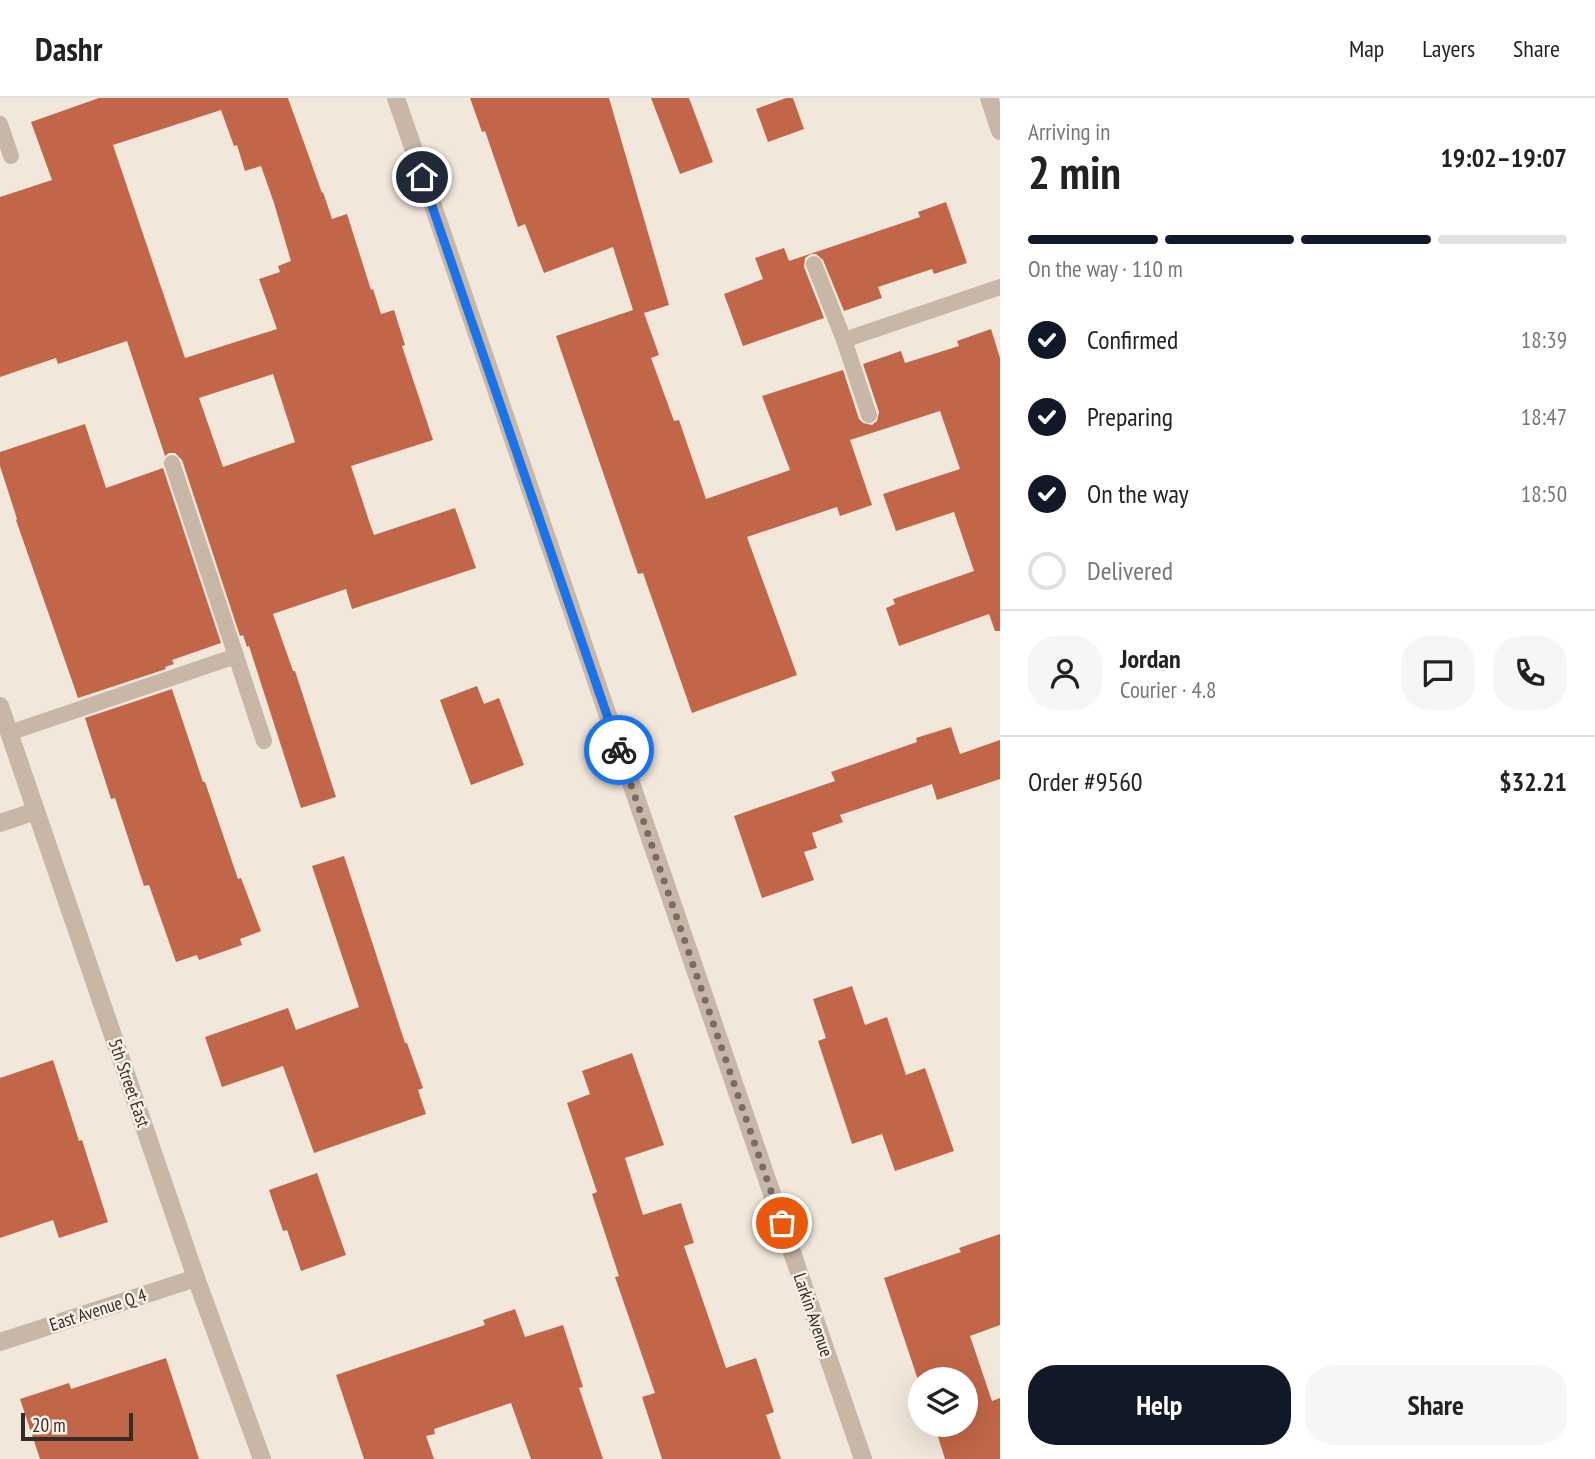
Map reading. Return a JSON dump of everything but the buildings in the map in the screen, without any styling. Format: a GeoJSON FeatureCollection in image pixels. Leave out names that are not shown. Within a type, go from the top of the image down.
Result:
{"type":"FeatureCollection","features":[{"type":"Feature","properties":{"kind":"street","name":"Larkin Avenue"},"geometry":{"type":"LineString","coordinates":[[396,98],[863,1459]]}},
{"type":"Feature","properties":{"kind":"street"},"geometry":{"type":"LineString","coordinates":[[989,98],[1000,131]]}},
{"type":"Feature","properties":{"kind":"street","name":"5th Street East"},"geometry":{"type":"LineString","coordinates":[[0,706],[195,1278],[262,1459]]}},
{"type":"Feature","properties":{"kind":"street"},"geometry":{"type":"LineString","coordinates":[[0,823],[36,811]]}},
{"type":"Feature","properties":{"kind":"street","name":"East Avenue Q 4"},"geometry":{"type":"LineString","coordinates":[[0,1342],[195,1278]]}},
{"type":"Feature","properties":{"kind":"lane"},"geometry":{"type":"LineString","coordinates":[[0,124],[11,156]]}},
{"type":"Feature","properties":{"kind":"lane"},"geometry":{"type":"LineString","coordinates":[[814,264],[844,340],[869,415]]}},
{"type":"Feature","properties":{"kind":"lane"},"geometry":{"type":"LineString","coordinates":[[844,340],[1000,287]]}},
{"type":"Feature","properties":{"kind":"lane"},"geometry":{"type":"LineString","coordinates":[[172,463],[264,741]]}},
{"type":"Feature","properties":{"kind":"lane"},"geometry":{"type":"LineString","coordinates":[[9,733],[236,656]]}},
{"type":"Feature","properties":{"kind":"way so far"},"geometry":{"type":"LineString","coordinates":[[619,750],[782,1223]]}},
{"type":"Feature","properties":{"kind":"route"},"geometry":{"type":"LineString","coordinates":[[422,177],[619,750]]}}]}
